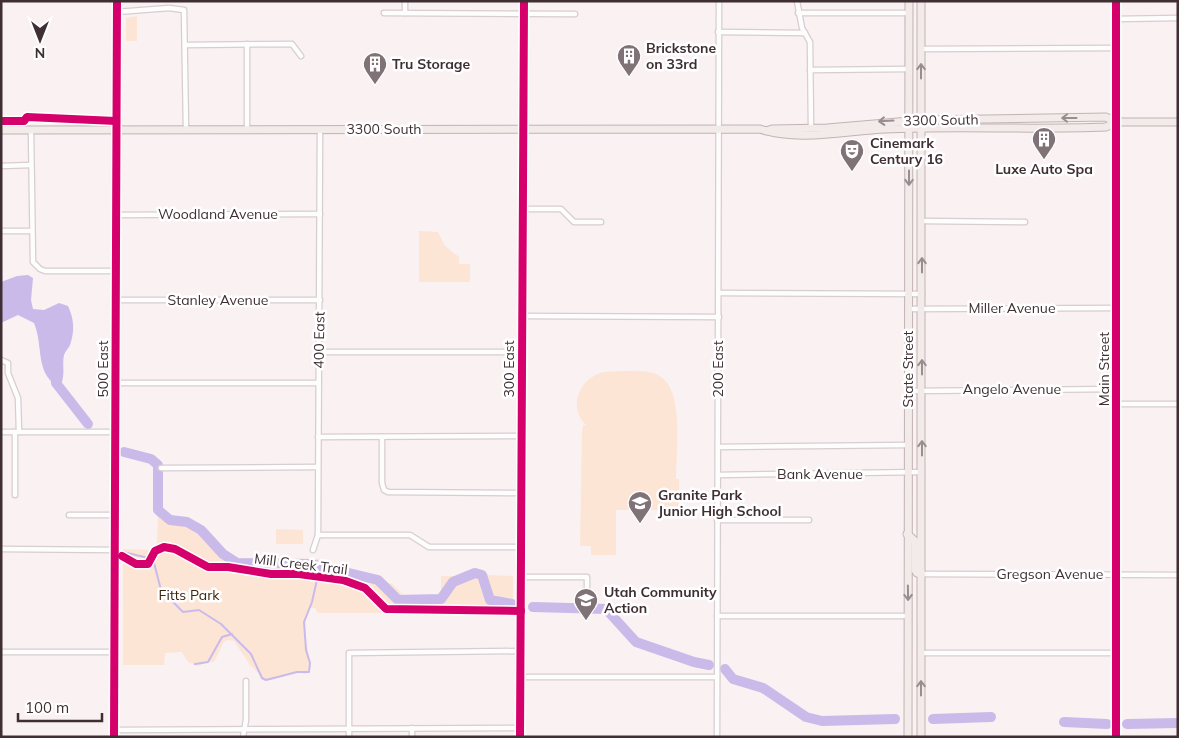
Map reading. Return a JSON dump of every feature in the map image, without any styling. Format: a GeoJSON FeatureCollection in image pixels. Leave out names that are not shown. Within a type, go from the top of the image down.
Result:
{"type":"FeatureCollection","features":[{"type":"Feature","properties":{"kind":"main road","name":"State Street"},"geometry":{"type":"LineString","coordinates":[[908,1],[908,737]]}},
{"type":"Feature","properties":{"kind":"main road","name":"State Street"},"geometry":{"type":"LineString","coordinates":[[921,1],[921,737]]}},
{"type":"Feature","properties":{"kind":"main road","name":"3300 South"},"geometry":{"type":"LineString","coordinates":[[766,132],[772,129],[811,128],[909,120],[1106,117],[1116,122],[1178,122]]}},
{"type":"Feature","properties":{"kind":"main road","name":"3300 South"},"geometry":{"type":"LineString","coordinates":[[1,130],[760,129],[772,134],[810,134],[909,129],[1106,127],[1116,122]]}},
{"type":"Feature","properties":{"kind":"main road"},"geometry":{"type":"LineString","coordinates":[[907,534],[915,541],[916,573],[922,574]]}},
{"type":"Feature","properties":{"kind":"street","name":"500 East"},"geometry":{"type":"LineString","coordinates":[[114,734],[117,1]]}},
{"type":"Feature","properties":{"kind":"street"},"geometry":{"type":"LineString","coordinates":[[405,1],[406,13]]}},
{"type":"Feature","properties":{"kind":"street","name":"300 East"},"geometry":{"type":"LineString","coordinates":[[520,737],[524,1]]}},
{"type":"Feature","properties":{"kind":"street","name":"200 East"},"geometry":{"type":"LineString","coordinates":[[717,737],[719,1]]}},
{"type":"Feature","properties":{"kind":"street"},"geometry":{"type":"LineString","coordinates":[[797,1],[798,13],[810,42],[811,128]]}},
{"type":"Feature","properties":{"kind":"street","name":"Main Street"},"geometry":{"type":"LineString","coordinates":[[1116,1],[1116,737]]}},
{"type":"Feature","properties":{"kind":"street"},"geometry":{"type":"LineString","coordinates":[[117,12],[170,8],[184,10],[186,129]]}},
{"type":"Feature","properties":{"kind":"street"},"geometry":{"type":"LineString","coordinates":[[384,13],[575,14]]}},
{"type":"Feature","properties":{"kind":"street"},"geometry":{"type":"LineString","coordinates":[[798,13],[909,13]]}},
{"type":"Feature","properties":{"kind":"street"},"geometry":{"type":"LineString","coordinates":[[1116,19],[1178,18]]}},
{"type":"Feature","properties":{"kind":"street"},"geometry":{"type":"LineString","coordinates":[[718,32],[805,33]]}},
{"type":"Feature","properties":{"kind":"street"},"geometry":{"type":"LineString","coordinates":[[247,44],[247,129]]}},
{"type":"Feature","properties":{"kind":"street"},"geometry":{"type":"LineString","coordinates":[[186,45],[292,44],[301,56]]}},
{"type":"Feature","properties":{"kind":"street"},"geometry":{"type":"LineString","coordinates":[[921,49],[1116,48]]}},
{"type":"Feature","properties":{"kind":"street"},"geometry":{"type":"LineString","coordinates":[[810,70],[909,69]]}},
{"type":"Feature","properties":{"kind":"street","name":"400 East"},"geometry":{"type":"LineString","coordinates":[[313,550],[318,535],[320,129]]}},
{"type":"Feature","properties":{"kind":"street"},"geometry":{"type":"LineString","coordinates":[[31,130],[31,258],[36,266],[45,271],[116,271]]}},
{"type":"Feature","properties":{"kind":"street"},"geometry":{"type":"LineString","coordinates":[[1,166],[31,165]]}},
{"type":"Feature","properties":{"kind":"street"},"geometry":{"type":"LineString","coordinates":[[523,209],[561,209],[574,222],[601,222]]}},
{"type":"Feature","properties":{"kind":"street","name":"Woodland Avenue"},"geometry":{"type":"LineString","coordinates":[[116,215],[320,214]]}},
{"type":"Feature","properties":{"kind":"street"},"geometry":{"type":"LineString","coordinates":[[922,222],[1025,222]]}},
{"type":"Feature","properties":{"kind":"street"},"geometry":{"type":"LineString","coordinates":[[1,231],[31,231]]}},
{"type":"Feature","properties":{"kind":"street"},"geometry":{"type":"LineString","coordinates":[[719,293],[922,294]]}},
{"type":"Feature","properties":{"kind":"street","name":"Stanley Avenue"},"geometry":{"type":"LineString","coordinates":[[116,300],[320,300]]}},
{"type":"Feature","properties":{"kind":"street","name":"Miller Avenue"},"geometry":{"type":"LineString","coordinates":[[908,309],[1117,308]]}},
{"type":"Feature","properties":{"kind":"street"},"geometry":{"type":"LineString","coordinates":[[522,316],[719,317]]}},
{"type":"Feature","properties":{"kind":"street"},"geometry":{"type":"LineString","coordinates":[[319,352],[522,352]]}},
{"type":"Feature","properties":{"kind":"street"},"geometry":{"type":"LineString","coordinates":[[1,360],[8,363],[8,373],[18,398],[15,495]]}},
{"type":"Feature","properties":{"kind":"street"},"geometry":{"type":"LineString","coordinates":[[1,370],[8,373]]}},
{"type":"Feature","properties":{"kind":"street"},"geometry":{"type":"LineString","coordinates":[[116,384],[318,383]]}},
{"type":"Feature","properties":{"kind":"street","name":"Angelo Avenue"},"geometry":{"type":"LineString","coordinates":[[908,391],[1117,389]]}},
{"type":"Feature","properties":{"kind":"street"},"geometry":{"type":"LineString","coordinates":[[1117,404],[1178,404]]}},
{"type":"Feature","properties":{"kind":"street"},"geometry":{"type":"LineString","coordinates":[[1,432],[116,432]]}},
{"type":"Feature","properties":{"kind":"street"},"geometry":{"type":"LineString","coordinates":[[318,437],[522,436]]}},
{"type":"Feature","properties":{"kind":"street"},"geometry":{"type":"LineString","coordinates":[[382,437],[382,484],[384,490],[388,492],[521,493]]}},
{"type":"Feature","properties":{"kind":"street"},"geometry":{"type":"LineString","coordinates":[[718,447],[907,446]]}},
{"type":"Feature","properties":{"kind":"street"},"geometry":{"type":"LineString","coordinates":[[161,468],[318,468]]}},
{"type":"Feature","properties":{"kind":"street","name":"Bank Avenue"},"geometry":{"type":"LineString","coordinates":[[718,475],[922,472]]}},
{"type":"Feature","properties":{"kind":"street"},"geometry":{"type":"LineString","coordinates":[[69,515],[115,515]]}},
{"type":"Feature","properties":{"kind":"street"},"geometry":{"type":"LineString","coordinates":[[717,520],[810,520]]}},
{"type":"Feature","properties":{"kind":"street"},"geometry":{"type":"LineString","coordinates":[[318,535],[410,536],[429,547],[521,547]]}},
{"type":"Feature","properties":{"kind":"street"},"geometry":{"type":"LineString","coordinates":[[1,549],[115,550]]}},
{"type":"Feature","properties":{"kind":"street","name":"Gregson Avenue"},"geometry":{"type":"LineString","coordinates":[[922,574],[1178,575]]}},
{"type":"Feature","properties":{"kind":"street"},"geometry":{"type":"LineString","coordinates":[[521,577],[587,576],[587,600]]}},
{"type":"Feature","properties":{"kind":"street"},"geometry":{"type":"LineString","coordinates":[[717,616],[908,616]]}},
{"type":"Feature","properties":{"kind":"street"},"geometry":{"type":"LineString","coordinates":[[349,737],[349,653],[520,651]]}},
{"type":"Feature","properties":{"kind":"street"},"geometry":{"type":"LineString","coordinates":[[1,652],[114,652]]}},
{"type":"Feature","properties":{"kind":"street"},"geometry":{"type":"LineString","coordinates":[[921,653],[1116,653]]}},
{"type":"Feature","properties":{"kind":"street"},"geometry":{"type":"LineString","coordinates":[[520,677],[717,677]]}},
{"type":"Feature","properties":{"kind":"street"},"geometry":{"type":"LineString","coordinates":[[243,737],[246,681]]}},
{"type":"Feature","properties":{"kind":"street"},"geometry":{"type":"LineString","coordinates":[[412,728],[412,737]]}},
{"type":"Feature","properties":{"kind":"street"},"geometry":{"type":"LineString","coordinates":[[114,734],[244,729],[520,728]]}},
{"type":"Feature","properties":{"kind":"green space"},"geometry":{"type":"Polygon","coordinates":[[[137,16],[137,41],[126,41],[126,18],[137,16]]]}},
{"type":"Feature","properties":{"kind":"green space"},"geometry":{"type":"Polygon","coordinates":[[[419,231],[438,232],[445,246],[459,257],[459,264],[470,264],[470,282],[419,282],[419,231]]]}},
{"type":"Feature","properties":{"kind":"green space"},"geometry":{"type":"Polygon","coordinates":[[[631,371],[652,373],[667,382],[676,406],[676,479],[679,479],[679,510],[616,510],[616,555],[591,555],[591,546],[580,546],[582,432],[583,425],[586,425],[580,418],[577,402],[583,386],[588,380],[604,372],[631,371]]]}},
{"type":"Feature","properties":{"kind":"green space","name":"Fitts Park"},"geometry":{"type":"Polygon","coordinates":[[[158,512],[161,515],[195,523],[235,558],[320,559],[320,564],[342,565],[368,575],[375,575],[376,578],[392,584],[403,595],[437,596],[441,591],[441,576],[460,576],[478,569],[489,575],[513,576],[513,613],[318,613],[315,608],[310,608],[305,625],[309,672],[305,674],[297,672],[266,680],[250,665],[234,641],[228,640],[224,642],[214,662],[202,662],[202,665],[197,666],[188,662],[182,652],[165,653],[164,665],[123,665],[123,549],[154,550],[157,547],[158,512]]]}},
{"type":"Feature","properties":{"kind":"green space"},"geometry":{"type":"Polygon","coordinates":[[[276,529],[303,530],[303,544],[276,544],[276,529]]]}},
{"type":"Feature","properties":{"kind":"shaded area"},"geometry":{"type":"Polygon","coordinates":[[[28,275],[33,278],[31,300],[33,309],[44,310],[59,303],[68,306],[72,316],[73,335],[64,355],[62,382],[53,383],[44,370],[34,323],[18,315],[1,323],[1,282],[17,276],[28,275]]]}},
{"type":"Feature","properties":{"kind":"waterway"},"geometry":{"type":"LineString","coordinates":[[55,369],[56,383],[88,424]]}},
{"type":"Feature","properties":{"kind":"waterway"},"geometry":{"type":"LineString","coordinates":[[124,452],[151,459],[158,465],[158,510],[170,520],[187,522],[201,530],[223,554],[237,563],[311,564],[378,580],[398,600],[441,599],[453,582],[475,573],[482,575],[490,600],[512,604]]}},
{"type":"Feature","properties":{"kind":"waterway"},"geometry":{"type":"LineString","coordinates":[[123,552],[153,559],[161,590],[183,612],[199,610],[221,624],[251,654],[262,678],[266,680],[297,672],[309,672],[310,663],[306,650],[304,622],[312,602],[320,566]]}},
{"type":"Feature","properties":{"kind":"waterway"},"geometry":{"type":"LineString","coordinates":[[533,607],[606,609],[636,642],[694,662],[709,665]]}},
{"type":"Feature","properties":{"kind":"waterway"},"geometry":{"type":"LineString","coordinates":[[195,664],[208,662],[222,637],[232,634]]}},
{"type":"Feature","properties":{"kind":"waterway"},"geometry":{"type":"LineString","coordinates":[[725,669],[733,679],[763,688],[806,717],[822,721],[895,719]]}},
{"type":"Feature","properties":{"kind":"waterway"},"geometry":{"type":"LineString","coordinates":[[933,719],[991,717]]}},
{"type":"Feature","properties":{"kind":"waterway"},"geometry":{"type":"LineString","coordinates":[[1064,722],[1107,724]]}},
{"type":"Feature","properties":{"kind":"waterway"},"geometry":{"type":"LineString","coordinates":[[1127,724],[1178,723]]}},
{"type":"Feature","properties":{"kind":"cycle path"},"geometry":{"type":"LineString","coordinates":[[114,737],[117,1]]}},
{"type":"Feature","properties":{"kind":"cycle path"},"geometry":{"type":"LineString","coordinates":[[520,737],[524,1]]}},
{"type":"Feature","properties":{"kind":"cycle path"},"geometry":{"type":"LineString","coordinates":[[1116,1],[1116,737]]}},
{"type":"Feature","properties":{"kind":"cycle path"},"geometry":{"type":"LineString","coordinates":[[1,121],[24,121],[27,117],[116,121]]}},
{"type":"Feature","properties":{"kind":"cycle path","name":"Mill Creek Trail"},"geometry":{"type":"LineString","coordinates":[[122,556],[136,564],[148,564],[155,551],[164,547],[175,549],[208,567],[228,567],[271,574],[299,574],[343,580],[365,588],[386,609],[521,611]]}},
{"type":"Feature","properties":{"kind":"place","name":"Brickstone on 33rd"},"geometry":{"type":"Point","coordinates":[629,77]}},
{"type":"Feature","properties":{"kind":"place","name":"Tru Storage"},"geometry":{"type":"Point","coordinates":[375,85]}},
{"type":"Feature","properties":{"kind":"place","name":"Luxe Auto Spa"},"geometry":{"type":"Point","coordinates":[1044,160]}},
{"type":"Feature","properties":{"kind":"place","name":"Cinemark Century 16"},"geometry":{"type":"Point","coordinates":[852,172]}},
{"type":"Feature","properties":{"kind":"place","name":"Granite Park Junior High School"},"geometry":{"type":"Point","coordinates":[640,524]}},
{"type":"Feature","properties":{"kind":"place","name":"Utah Community Action"},"geometry":{"type":"Point","coordinates":[586,621]}}]}
